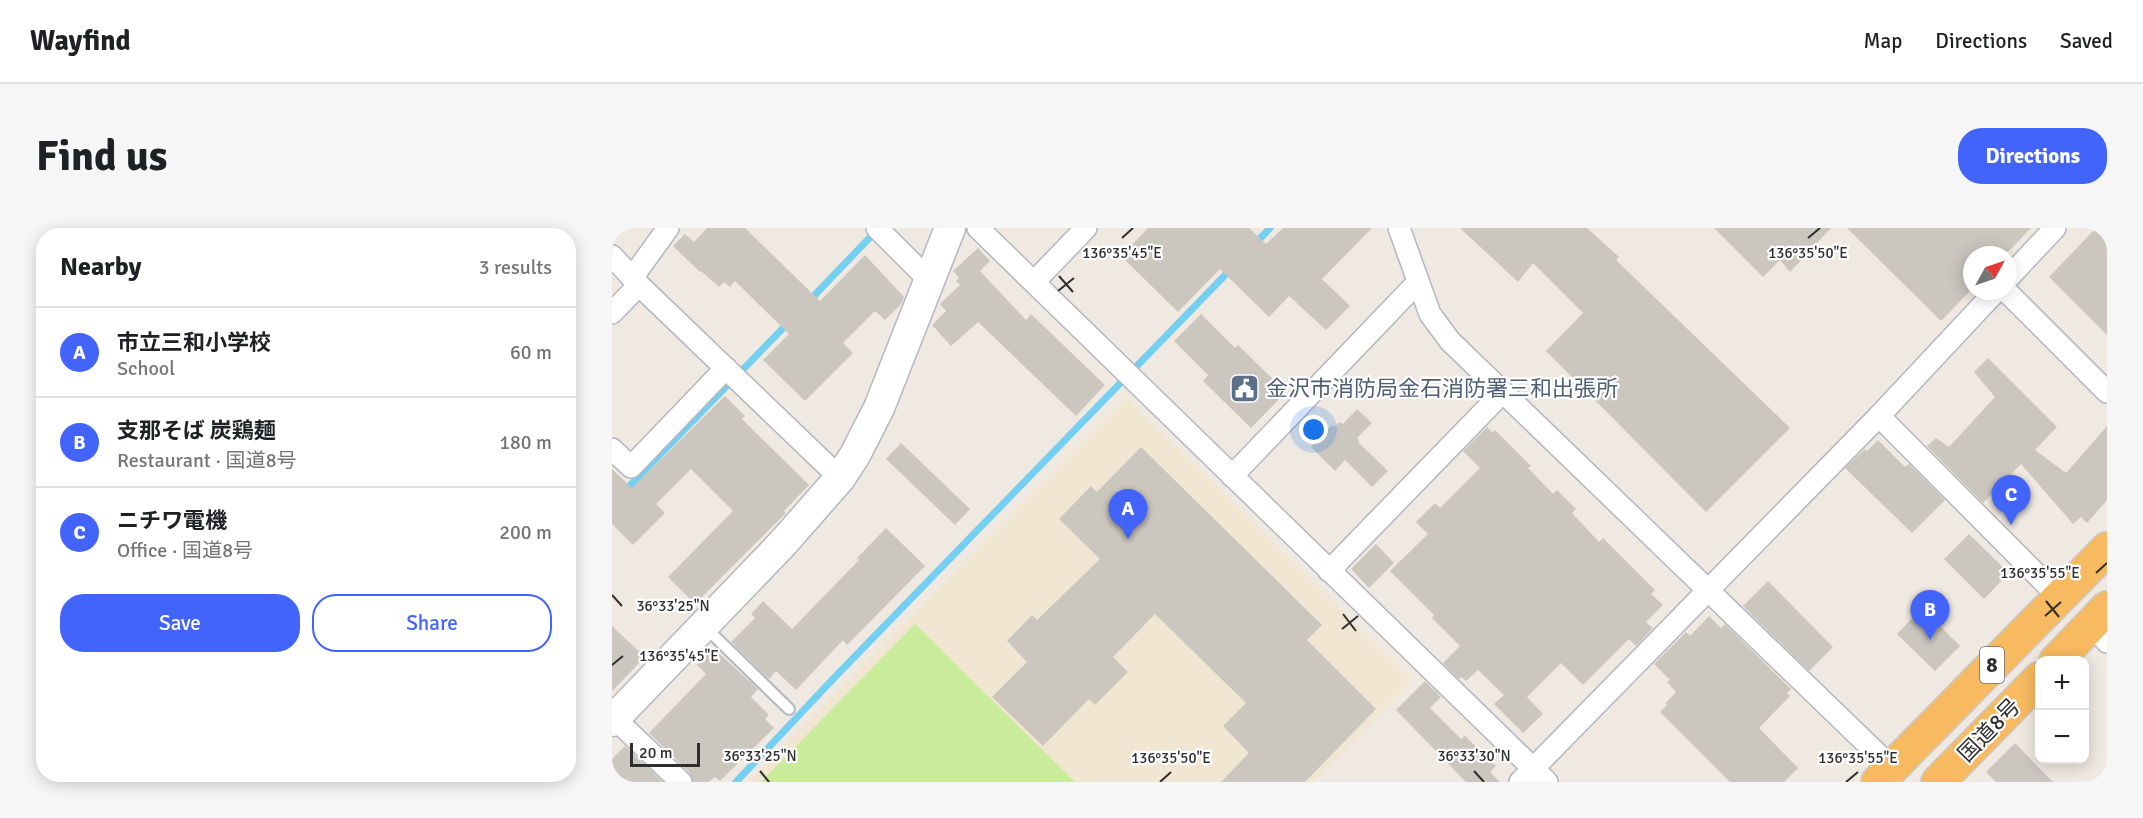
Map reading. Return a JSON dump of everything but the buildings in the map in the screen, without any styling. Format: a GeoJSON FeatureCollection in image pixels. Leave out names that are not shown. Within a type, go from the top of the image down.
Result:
{"type":"FeatureCollection","features":[{"type":"Feature","properties":{"kind":"highway","name":"国道8号"},"geometry":{"type":"LineString","coordinates":[[1885,775],[2058,596],[2107,549]]}},
{"type":"Feature","properties":{"kind":"highway"},"geometry":{"type":"LineString","coordinates":[[2061,656],[2102,625]]}},
{"type":"Feature","properties":{"kind":"highway","name":"国道8号"},"geometry":{"type":"LineString","coordinates":[[1938,782],[2035,683]]}},
{"type":"Feature","properties":{"kind":"main road"},"geometry":{"type":"LineString","coordinates":[[613,719],[783,543],[840,478],[855,455],[879,408],[950,228]]}},
{"type":"Feature","properties":{"kind":"street"},"geometry":{"type":"LineString","coordinates":[[612,313],[636,282],[668,228]]}},
{"type":"Feature","properties":{"kind":"street"},"geometry":{"type":"LineString","coordinates":[[978,228],[1130,374],[1534,777],[1708,591],[1879,416],[1988,300]]}},
{"type":"Feature","properties":{"kind":"street"},"geometry":{"type":"LineString","coordinates":[[1034,282],[1086,228]]}},
{"type":"Feature","properties":{"kind":"street"},"geometry":{"type":"LineString","coordinates":[[1399,228],[1430,314],[1438,328],[1708,591],[1885,775]]}},
{"type":"Feature","properties":{"kind":"street"},"geometry":{"type":"LineString","coordinates":[[2017,268],[2055,228]]}},
{"type":"Feature","properties":{"kind":"street"},"geometry":{"type":"LineString","coordinates":[[878,230],[930,281]]}},
{"type":"Feature","properties":{"kind":"street"},"geometry":{"type":"LineString","coordinates":[[612,256],[636,282],[840,478]]}},
{"type":"Feature","properties":{"kind":"street"},"geometry":{"type":"LineString","coordinates":[[1232,476],[1418,282]]}},
{"type":"Feature","properties":{"kind":"street"},"geometry":{"type":"LineString","coordinates":[[2015,300],[2107,392]]}},
{"type":"Feature","properties":{"kind":"street"},"geometry":{"type":"LineString","coordinates":[[612,448],[631,467],[732,374]]}},
{"type":"Feature","properties":{"kind":"street"},"geometry":{"type":"LineString","coordinates":[[1329,571],[1503,393]]}},
{"type":"Feature","properties":{"kind":"street"},"geometry":{"type":"LineString","coordinates":[[1879,416],[2058,596]]}},
{"type":"Feature","properties":{"kind":"street"},"geometry":{"type":"LineString","coordinates":[[613,719],[681,782]]}},
{"type":"Feature","properties":{"kind":"lane"},"geometry":{"type":"LineString","coordinates":[[704,625],[789,709]]}},
{"type":"Feature","properties":{"kind":"shaded area"},"geometry":{"type":"Polygon","coordinates":[[[1126,397],[1413,680],[1313,782],[748,782],[1126,397]]]}},
{"type":"Feature","properties":{"kind":"green space"},"geometry":{"type":"Polygon","coordinates":[[[915,624],[1075,782],[761,782],[915,624]]]}},
{"type":"Feature","properties":{"kind":"waterway"},"geometry":{"type":"LineString","coordinates":[[1254,245],[1270,228]]}},
{"type":"Feature","properties":{"kind":"waterway"},"geometry":{"type":"LineString","coordinates":[[808,302],[877,230]]}},
{"type":"Feature","properties":{"kind":"waterway"},"geometry":{"type":"LineString","coordinates":[[736,782],[1232,268]]}},
{"type":"Feature","properties":{"kind":"waterway"},"geometry":{"type":"LineString","coordinates":[[612,504],[788,323]]}},
{"type":"Feature","properties":{"kind":"place","name":"金沢市消防局金石消防署三和出張所"},"geometry":{"type":"Point","coordinates":[1245,388]}},
{"type":"Feature","properties":{"kind":"place","name":"ニチワ電機"},"geometry":{"type":"Point","coordinates":[2011,525]}},
{"type":"Feature","properties":{"kind":"place","name":"市立三和小学校"},"geometry":{"type":"Point","coordinates":[1128,539]}},
{"type":"Feature","properties":{"kind":"place","name":"支那そば 炭鶏麺"},"geometry":{"type":"Point","coordinates":[1930,640]}}]}
